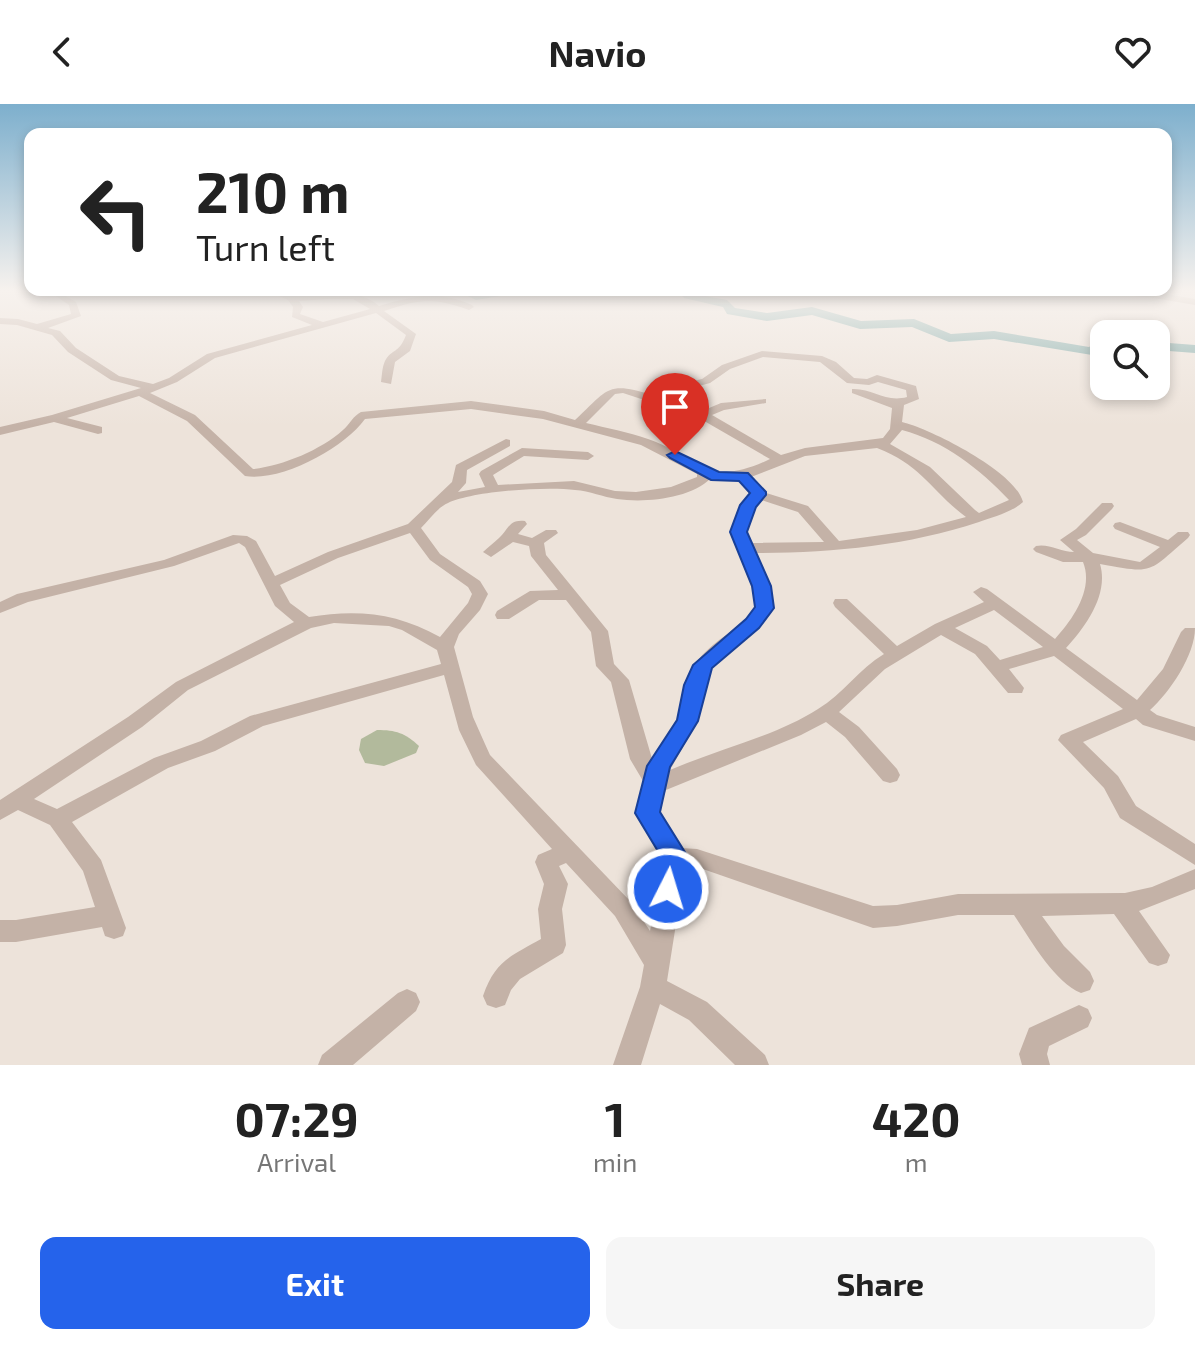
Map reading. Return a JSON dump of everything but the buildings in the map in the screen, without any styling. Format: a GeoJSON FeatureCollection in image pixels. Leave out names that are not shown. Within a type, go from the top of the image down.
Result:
{"type":"FeatureCollection","features":[{"type":"Feature","properties":{"kind":"street"},"geometry":{"type":"LineString","coordinates":[[59,336],[72,350],[115,378],[154,388]]}},
{"type":"Feature","properties":{"kind":"street"},"geometry":{"type":"LineString","coordinates":[[0,431],[154,388],[211,356],[288,336]]}},
{"type":"Feature","properties":{"kind":"street"},"geometry":{"type":"LineString","coordinates":[[387,382],[388,362],[392,356],[406,349],[410,336]]}},
{"type":"Feature","properties":{"kind":"street"},"geometry":{"type":"LineString","coordinates":[[655,399],[680,387],[706,381],[733,364],[770,353],[822,359],[851,381],[869,382],[877,378],[912,388],[913,399],[898,406],[856,391]]}},
{"type":"Feature","properties":{"kind":"street"},"geometry":{"type":"LineString","coordinates":[[578,424],[612,391],[624,390],[703,415],[781,460]]}},
{"type":"Feature","properties":{"kind":"street"},"geometry":{"type":"LineString","coordinates":[[139,392],[191,418],[250,473],[260,473],[314,453],[348,434],[361,416],[471,405],[544,415],[658,447],[716,477],[743,476],[802,453],[878,444],[891,438],[897,425],[895,415],[898,406]]}},
{"type":"Feature","properties":{"kind":"street"},"geometry":{"type":"LineString","coordinates":[[703,415],[721,407],[762,401]]}},
{"type":"Feature","properties":{"kind":"street"},"geometry":{"type":"LineString","coordinates":[[55,418],[98,430]]}},
{"type":"Feature","properties":{"kind":"street"},"geometry":{"type":"LineString","coordinates":[[745,548],[879,543],[921,536],[951,529],[1017,500],[955,448],[917,428],[897,425]]}},
{"type":"Feature","properties":{"kind":"street"},"geometry":{"type":"LineString","coordinates":[[270,584],[333,555],[413,527],[459,483],[461,468],[506,443]]}},
{"type":"Feature","properties":{"kind":"street"},"geometry":{"type":"LineString","coordinates":[[878,444],[924,470],[956,503],[976,517]]}},
{"type":"Feature","properties":{"kind":"street"},"geometry":{"type":"LineString","coordinates":[[494,490],[486,474],[522,452],[588,456]]}},
{"type":"Feature","properties":{"kind":"street"},"geometry":{"type":"LineString","coordinates":[[445,499],[494,490],[567,485],[593,487],[614,495],[639,495],[700,482],[704,478],[703,472]]}},
{"type":"Feature","properties":{"kind":"street"},"geometry":{"type":"LineString","coordinates":[[743,476],[758,495],[803,509],[834,544]]}},
{"type":"Feature","properties":{"kind":"street"},"geometry":{"type":"LineString","coordinates":[[627,1065],[655,975],[675,857],[647,813],[657,785],[659,766],[687,721],[703,665],[753,624],[764,608],[761,586],[739,528],[748,505],[758,495]]}},
{"type":"Feature","properties":{"kind":"street"},"geometry":{"type":"LineString","coordinates":[[999,666],[1055,649],[1073,629],[1094,590],[1095,573],[1087,557],[1067,540],[1081,532],[1107,506]]}},
{"type":"Feature","properties":{"kind":"street"},"geometry":{"type":"LineString","coordinates":[[491,552],[510,537],[514,527],[520,524]]}},
{"type":"Feature","properties":{"kind":"street"},"geometry":{"type":"LineString","coordinates":[[1041,549],[1071,558],[1087,557],[1140,567],[1146,566],[1177,541],[1120,526]]}},
{"type":"Feature","properties":{"kind":"street"},"geometry":{"type":"LineString","coordinates":[[413,527],[435,557],[474,584],[480,594],[475,606],[466,612],[448,636],[448,657],[457,705],[466,731],[483,760],[623,909],[655,975],[755,1065]]}},
{"type":"Feature","properties":{"kind":"street"},"geometry":{"type":"LineString","coordinates":[[510,537],[544,538],[539,556],[599,631],[605,666],[620,680],[640,759],[657,785]]}},
{"type":"Feature","properties":{"kind":"street"},"geometry":{"type":"LineString","coordinates":[[0,608],[23,598],[169,563],[233,539],[242,539],[251,544],[283,606],[306,623]]}},
{"type":"Feature","properties":{"kind":"street"},"geometry":{"type":"LineString","coordinates":[[503,615],[536,595],[569,595]]}},
{"type":"Feature","properties":{"kind":"street"},"geometry":{"type":"LineString","coordinates":[[657,785],[730,753],[776,738],[827,713],[879,665],[988,598],[1138,712],[1156,722],[1195,734]]}},
{"type":"Feature","properties":{"kind":"street"},"geometry":{"type":"LineString","coordinates":[[841,603],[896,655]]}},
{"type":"Feature","properties":{"kind":"street"},"geometry":{"type":"LineString","coordinates":[[8,806],[135,722],[182,686],[306,623],[334,618],[389,621],[408,626],[448,657]]}},
{"type":"Feature","properties":{"kind":"street"},"geometry":{"type":"LineString","coordinates":[[941,628],[967,640],[999,666],[1015,688]]}},
{"type":"Feature","properties":{"kind":"street"},"geometry":{"type":"LineString","coordinates":[[1191,632],[1184,639],[1171,673],[1138,712],[1068,740],[1111,782],[1128,812],[1195,856]]}},
{"type":"Feature","properties":{"kind":"street"},"geometry":{"type":"LineString","coordinates":[[58,819],[161,763],[208,746],[257,721],[448,657]]}},
{"type":"Feature","properties":{"kind":"street"},"geometry":{"type":"LineString","coordinates":[[827,713],[852,732],[890,775]]}},
{"type":"Feature","properties":{"kind":"street"},"geometry":{"type":"LineString","coordinates":[[0,931],[112,921],[93,867],[58,819],[8,806]]}},
{"type":"Feature","properties":{"kind":"street"},"geometry":{"type":"LineString","coordinates":[[496,996],[498,985],[518,962],[554,945],[550,909],[556,884],[546,862],[569,851]]}},
{"type":"Feature","properties":{"kind":"street"},"geometry":{"type":"LineString","coordinates":[[675,857],[697,858],[873,917],[893,918],[928,908],[970,904],[1022,907],[1119,903],[1150,897],[1195,879]]}},
{"type":"Feature","properties":{"kind":"street"},"geometry":{"type":"LineString","coordinates":[[1119,903],[1158,955]]}},
{"type":"Feature","properties":{"kind":"street"},"geometry":{"type":"LineString","coordinates":[[1022,907],[1055,954],[1081,981]]}},
{"type":"Feature","properties":{"kind":"street"},"geometry":{"type":"LineString","coordinates":[[332,1065],[407,1002]]}},
{"type":"Feature","properties":{"kind":"street"},"geometry":{"type":"LineString","coordinates":[[1036,1065],[1033,1054],[1038,1037],[1079,1018]]}},
{"type":"Feature","properties":{"kind":"green space"},"geometry":{"type":"Polygon","coordinates":[[[377,730],[405,735],[419,746],[416,753],[384,766],[365,763],[359,750],[361,739],[377,730]]]}},
{"type":"Feature","properties":{"kind":"waterway"},"geometry":{"type":"LineString","coordinates":[[944,336],[981,336]]}},
{"type":"Feature","properties":{"kind":"waterway"},"geometry":{"type":"LineString","coordinates":[[999,336],[1090,351]]}},
{"type":"Feature","properties":{"kind":"waterway"},"geometry":{"type":"LineString","coordinates":[[1170,347],[1195,349]]}},
{"type":"Feature","properties":{"kind":"route"},"geometry":{"type":"LineString","coordinates":[[668,889],[675,857],[647,813],[657,785],[659,766],[687,721],[703,665],[753,624],[764,608],[761,586],[739,532],[748,505],[758,492],[743,476],[716,477],[675,455]]}}]}
